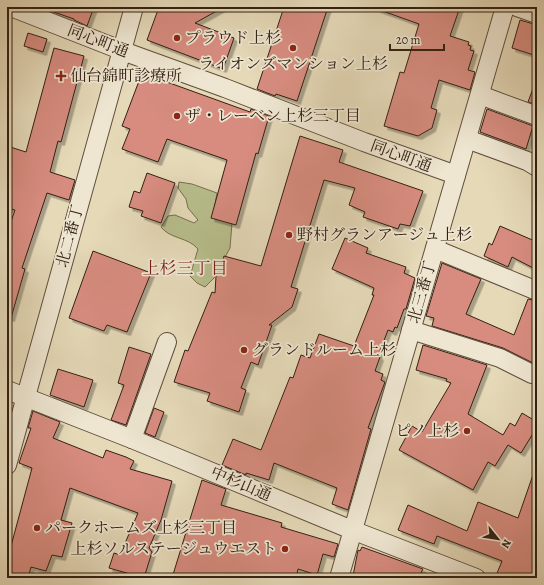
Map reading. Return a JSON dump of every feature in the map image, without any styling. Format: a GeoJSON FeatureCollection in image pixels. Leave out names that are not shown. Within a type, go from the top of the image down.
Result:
{"type":"FeatureCollection","features":[{"type":"Feature","properties":{"kind":"street","name":"同心町通"},"geometry":{"type":"LineString","coordinates":[[11,7],[121,51],[456,175]]}},
{"type":"Feature","properties":{"kind":"street","name":"北二番丁"},"geometry":{"type":"LineString","coordinates":[[7,466],[134,7]]}},
{"type":"Feature","properties":{"kind":"street","name":"北三番丁"},"geometry":{"type":"LineString","coordinates":[[339,578],[505,7]]}},
{"type":"Feature","properties":{"kind":"street"},"geometry":{"type":"LineString","coordinates":[[517,7],[537,14]]}},
{"type":"Feature","properties":{"kind":"street"},"geometry":{"type":"LineString","coordinates":[[480,95],[537,116]]}},
{"type":"Feature","properties":{"kind":"street"},"geometry":{"type":"LineString","coordinates":[[467,139],[527,161],[537,167]]}},
{"type":"Feature","properties":{"kind":"street"},"geometry":{"type":"LineString","coordinates":[[435,249],[537,291]]}},
{"type":"Feature","properties":{"kind":"street"},"geometry":{"type":"LineString","coordinates":[[411,330],[500,358],[532,374]]}},
{"type":"Feature","properties":{"kind":"street"},"geometry":{"type":"LineString","coordinates":[[132,439],[167,342]]}},
{"type":"Feature","properties":{"kind":"street","name":"中杉山通"},"geometry":{"type":"LineString","coordinates":[[7,390],[132,439],[352,530],[476,578]]}},
{"type":"Feature","properties":{"kind":"green space"},"geometry":{"type":"Polygon","coordinates":[[[179,182],[192,184],[217,193],[214,210],[232,223],[230,248],[214,278],[205,287],[197,283],[190,276],[198,249],[189,242],[169,234],[161,227],[168,216],[175,215],[194,223],[198,220],[188,208],[186,199],[178,188],[179,182]]]}},
{"type":"Feature","properties":{"kind":"building"},"geometry":{"type":"Polygon","coordinates":[[[49,7],[94,7],[87,26],[74,19],[48,10],[49,7]]]}},
{"type":"Feature","properties":{"kind":"building","name":"プラウド上杉"},"geometry":{"type":"Polygon","coordinates":[[[159,7],[224,7],[195,23],[234,38],[223,69],[147,40],[159,7]]]}},
{"type":"Feature","properties":{"kind":"building","name":"ライオンズマンション上杉"},"geometry":{"type":"Polygon","coordinates":[[[284,7],[328,7],[297,101],[276,94],[275,96],[257,89],[284,7]]]}},
{"type":"Feature","properties":{"kind":"building"},"geometry":{"type":"Polygon","coordinates":[[[378,7],[460,7],[450,36],[469,42],[468,45],[471,46],[470,50],[474,51],[468,70],[475,72],[470,90],[439,80],[431,108],[437,110],[432,128],[418,136],[384,126],[400,72],[404,73],[419,24],[377,9],[378,7]]]}},
{"type":"Feature","properties":{"kind":"building"},"geometry":{"type":"Polygon","coordinates":[[[520,20],[537,25],[537,56],[512,48],[520,20]]]}},
{"type":"Feature","properties":{"kind":"building"},"geometry":{"type":"Polygon","coordinates":[[[28,33],[47,39],[43,52],[24,46],[28,33]]]}},
{"type":"Feature","properties":{"kind":"building"},"geometry":{"type":"Polygon","coordinates":[[[54,48],[84,56],[61,142],[58,141],[50,172],[75,180],[69,200],[47,193],[22,268],[25,269],[11,318],[7,317],[7,233],[15,210],[7,208],[7,146],[26,152],[54,48]]]}},
{"type":"Feature","properties":{"kind":"building","name":"ザ・レーベン上杉三丁目"},"geometry":{"type":"Polygon","coordinates":[[[142,73],[250,112],[251,109],[269,116],[258,154],[256,153],[236,225],[211,218],[227,160],[167,139],[158,162],[122,149],[130,129],[122,126],[142,73]]]}},
{"type":"Feature","properties":{"kind":"building"},"geometry":{"type":"Polygon","coordinates":[[[535,83],[537,84],[537,105],[528,102],[535,83]]]}},
{"type":"Feature","properties":{"kind":"building"},"geometry":{"type":"Polygon","coordinates":[[[487,109],[533,126],[526,149],[480,132],[487,109]]]}},
{"type":"Feature","properties":{"kind":"building"},"geometry":{"type":"Polygon","coordinates":[[[300,136],[343,150],[339,162],[423,191],[410,226],[400,224],[398,229],[363,217],[365,212],[349,205],[355,188],[324,180],[291,287],[298,289],[292,307],[269,325],[272,325],[258,365],[251,362],[241,388],[246,390],[239,412],[207,401],[210,393],[174,382],[185,350],[188,351],[212,292],[215,293],[216,276],[221,269],[224,256],[261,266],[300,136]]]}},
{"type":"Feature","properties":{"kind":"building"},"geometry":{"type":"Polygon","coordinates":[[[147,173],[175,183],[161,223],[141,216],[143,211],[129,207],[134,191],[140,193],[147,173]]]}},
{"type":"Feature","properties":{"kind":"building"},"geometry":{"type":"Polygon","coordinates":[[[500,226],[537,242],[537,270],[512,257],[508,267],[484,256],[489,243],[492,245],[500,226]]]}},
{"type":"Feature","properties":{"kind":"building"},"geometry":{"type":"Polygon","coordinates":[[[345,238],[368,248],[366,253],[406,267],[404,273],[415,278],[406,309],[404,309],[397,328],[395,327],[393,332],[388,330],[378,356],[380,357],[375,371],[383,374],[381,380],[385,382],[368,428],[371,429],[348,510],[332,504],[337,488],[274,463],[269,480],[246,473],[246,475],[222,465],[233,439],[261,450],[290,377],[293,378],[301,355],[310,358],[319,334],[354,346],[374,295],[372,295],[374,288],[332,269],[345,238]]]}},
{"type":"Feature","properties":{"kind":"building"},"geometry":{"type":"Polygon","coordinates":[[[93,251],[151,273],[127,332],[107,325],[104,331],[69,318],[93,251]]]}},
{"type":"Feature","properties":{"kind":"building"},"geometry":{"type":"Polygon","coordinates":[[[442,263],[481,279],[466,314],[514,335],[528,299],[537,301],[537,365],[503,348],[432,326],[434,318],[426,316],[442,263]]]}},
{"type":"Feature","properties":{"kind":"building"},"geometry":{"type":"Polygon","coordinates":[[[423,345],[487,365],[468,414],[503,435],[510,423],[515,426],[522,413],[537,422],[537,427],[521,453],[508,445],[495,466],[488,462],[473,490],[399,450],[412,426],[422,432],[451,383],[446,381],[447,379],[416,370],[423,345]]]}},
{"type":"Feature","properties":{"kind":"building"},"geometry":{"type":"Polygon","coordinates":[[[129,347],[151,354],[126,425],[111,420],[124,385],[118,383],[129,347]]]}},
{"type":"Feature","properties":{"kind":"building"},"geometry":{"type":"Polygon","coordinates":[[[58,369],[93,380],[84,407],[50,395],[58,369]]]}},
{"type":"Feature","properties":{"kind":"building"},"geometry":{"type":"Polygon","coordinates":[[[154,408],[164,412],[155,437],[145,433],[154,408]]]}},
{"type":"Feature","properties":{"kind":"building"},"geometry":{"type":"Polygon","coordinates":[[[33,411],[60,422],[53,438],[103,458],[106,450],[126,457],[134,461],[130,469],[172,481],[161,520],[149,548],[152,552],[144,578],[109,568],[114,553],[120,555],[138,513],[70,488],[61,520],[72,523],[62,557],[52,555],[46,571],[31,567],[28,578],[7,578],[7,561],[32,468],[19,463],[31,428],[28,428],[33,411]]]}},
{"type":"Feature","properties":{"kind":"building"},"geometry":{"type":"Polygon","coordinates":[[[535,469],[537,470],[537,578],[495,578],[502,561],[437,536],[434,544],[398,530],[408,505],[467,531],[478,502],[518,518],[535,469]]]}},
{"type":"Feature","properties":{"kind":"building"},"geometry":{"type":"Polygon","coordinates":[[[202,480],[226,489],[221,505],[282,523],[281,527],[338,544],[334,557],[323,554],[317,575],[298,569],[296,578],[172,578],[202,480]]]}},
{"type":"Feature","properties":{"kind":"building"},"geometry":{"type":"Polygon","coordinates":[[[362,547],[423,569],[418,578],[360,578],[353,576],[358,550],[360,551],[362,547]]]}},
{"type":"Feature","properties":{"kind":"place","name":"プラウド上杉"},"geometry":{"type":"Point","coordinates":[177,38]}},
{"type":"Feature","properties":{"kind":"place","name":"ライオンズマンション上杉"},"geometry":{"type":"Point","coordinates":[293,48]}},
{"type":"Feature","properties":{"kind":"place","name":"仙台錦町診療所"},"geometry":{"type":"Point","coordinates":[61,76]}},
{"type":"Feature","properties":{"kind":"place","name":"ザ・レーベン上杉三丁目"},"geometry":{"type":"Point","coordinates":[177,116]}},
{"type":"Feature","properties":{"kind":"place","name":"野村グランアージュ上杉"},"geometry":{"type":"Point","coordinates":[289,235]}},
{"type":"Feature","properties":{"kind":"place","name":"グランドルーム上杉"},"geometry":{"type":"Point","coordinates":[244,350]}},
{"type":"Feature","properties":{"kind":"place","name":"ピノ上杉"},"geometry":{"type":"Point","coordinates":[467,431]}},
{"type":"Feature","properties":{"kind":"place","name":"パークホームズ上杉三丁目"},"geometry":{"type":"Point","coordinates":[37,528]}},
{"type":"Feature","properties":{"kind":"place","name":"上杉ソルステージュウエスト"},"geometry":{"type":"Point","coordinates":[285,549]}},
{"type":"Feature","properties":{"kind":"district","name":"上杉三丁目"},"geometry":{"type":"Point","coordinates":[185,268]}}]}
